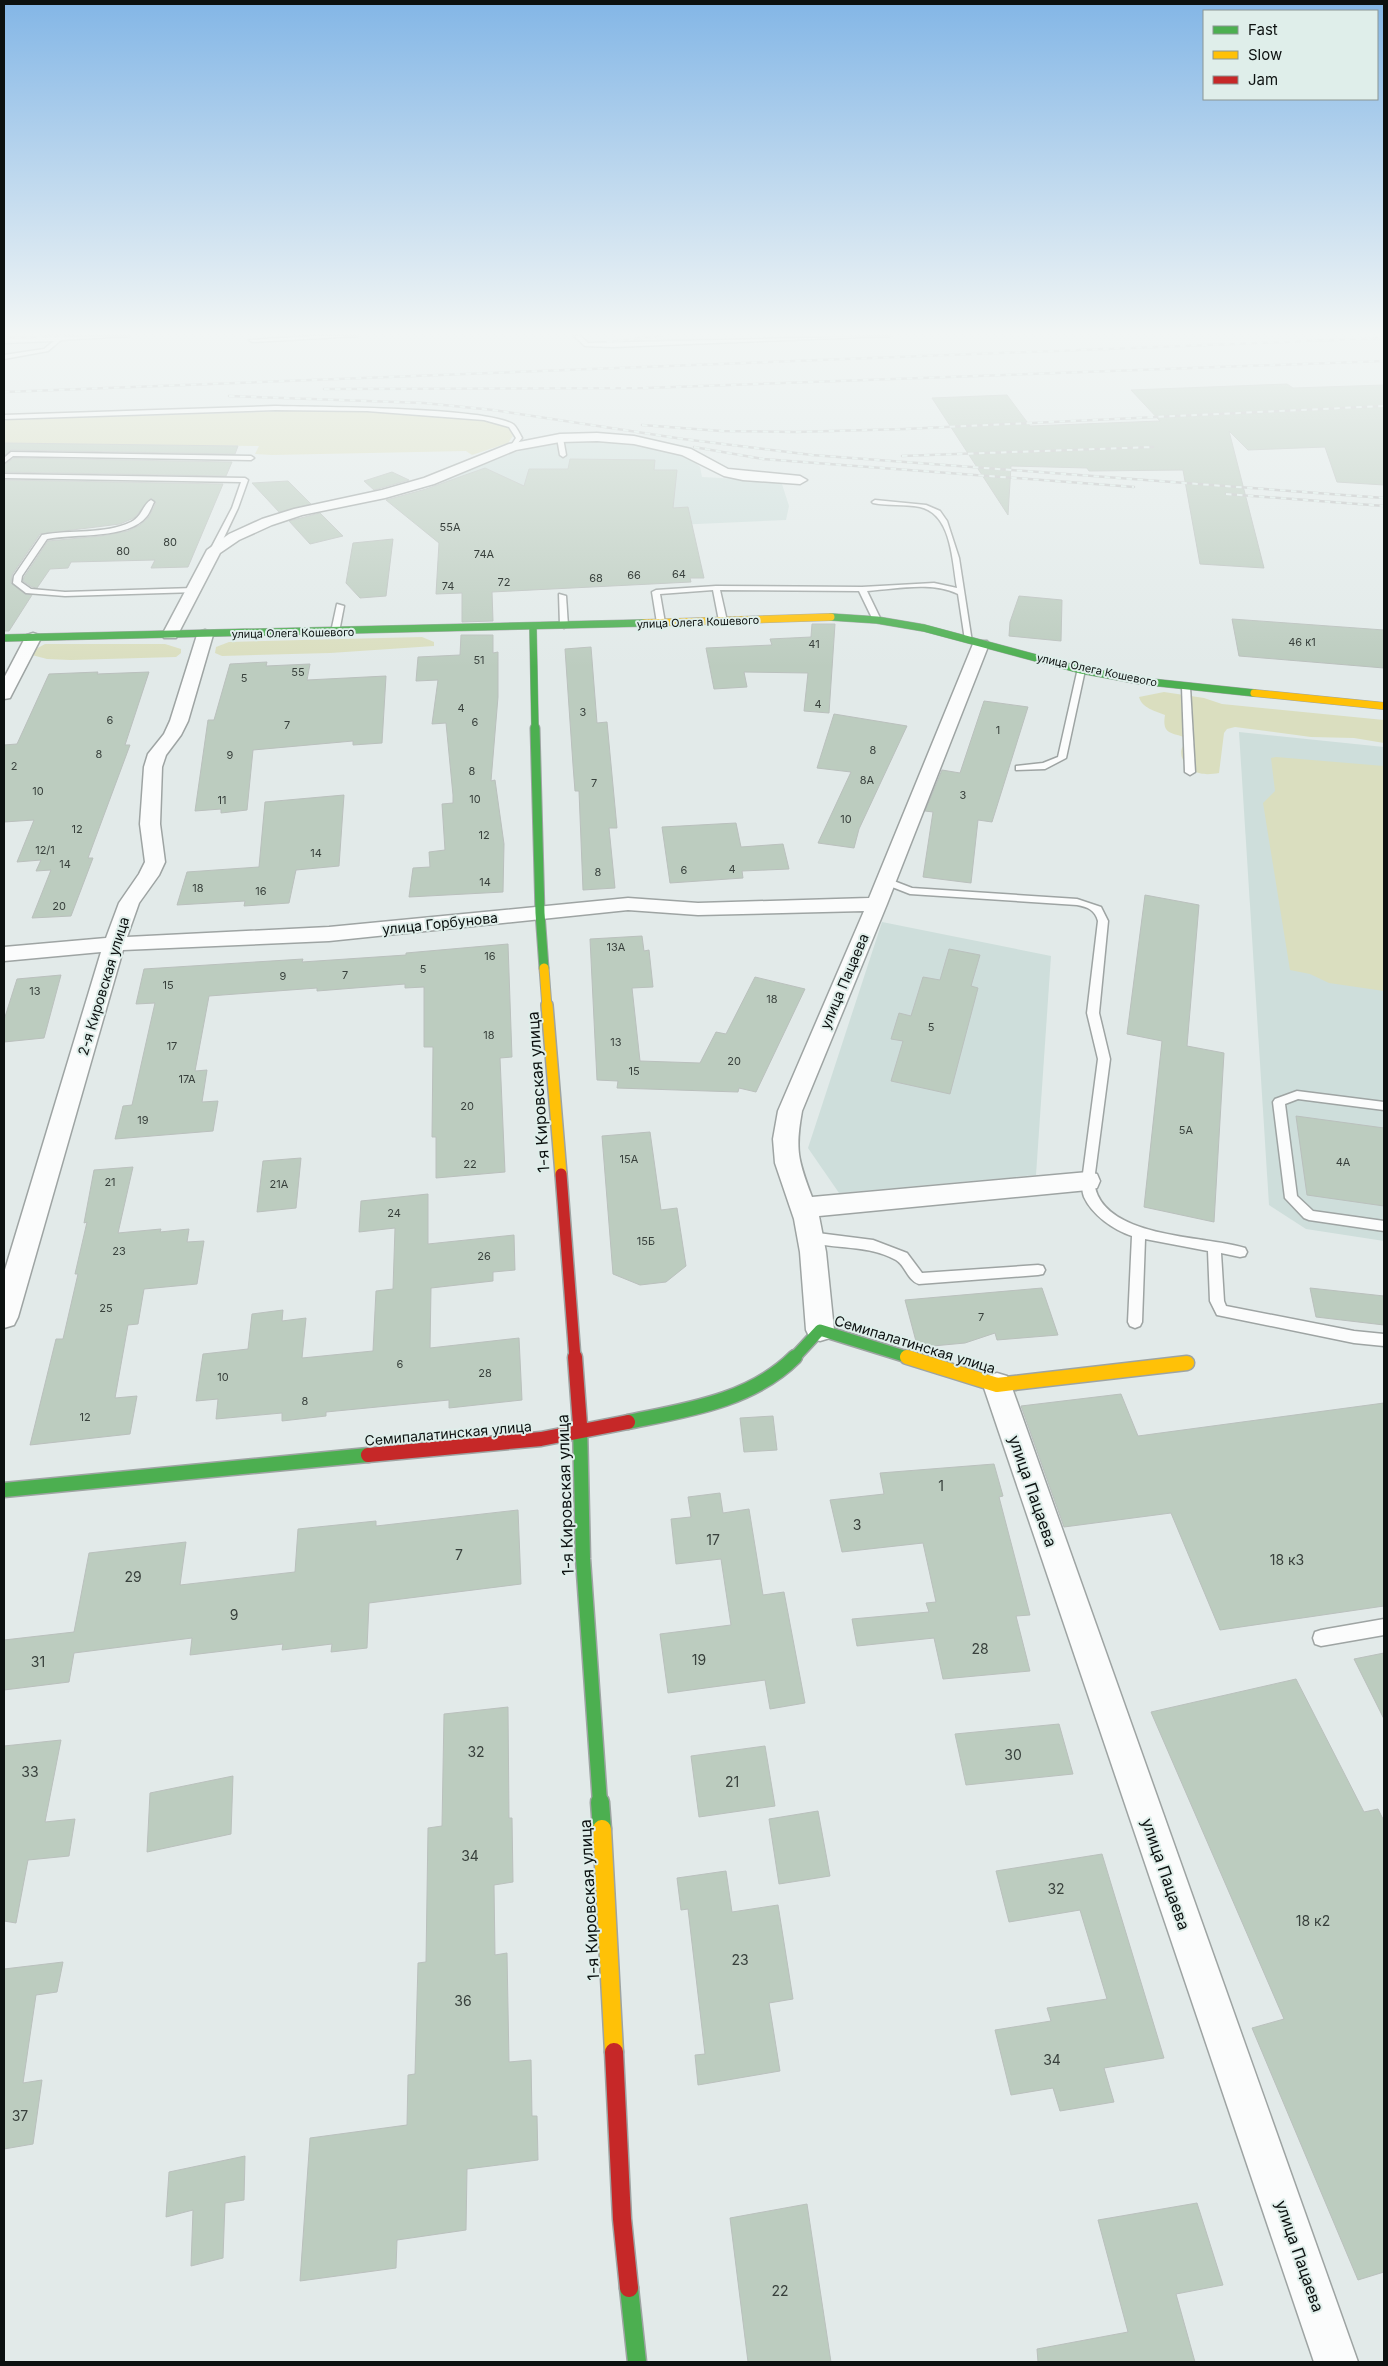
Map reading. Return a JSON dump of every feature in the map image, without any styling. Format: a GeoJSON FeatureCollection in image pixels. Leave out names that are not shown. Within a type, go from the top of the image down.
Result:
{"type":"FeatureCollection","features":[{"type":"Feature","properties":{"kind":"street"},"geometry":{"type":"LineString","coordinates":[[170,635],[214,550],[234,537],[267,522],[299,512],[385,494],[429,481],[516,446]]}},
{"type":"Feature","properties":{"kind":"street"},"geometry":{"type":"LineString","coordinates":[[662,446],[686,452],[724,472],[743,476],[800,480]]}},
{"type":"Feature","properties":{"kind":"street","name":"улица Олега Кошевого"},"geometry":{"type":"LineString","coordinates":[[4,638],[532,627],[827,617],[877,620],[924,628],[1081,670],[1141,681],[1384,706]]}},
{"type":"Feature","properties":{"kind":"street","name":"1-я Кировская улица"},"geometry":{"type":"LineString","coordinates":[[532,627],[540,913],[581,1433],[583,1559],[605,1876],[622,2219],[637,2362]]}},
{"type":"Feature","properties":{"kind":"street","name":"2-я Кировская улица"},"geometry":{"type":"LineString","coordinates":[[4,1316],[114,944],[129,903],[149,875],[155,862],[150,824],[153,767],[157,754],[172,735],[179,721],[204,634]]}},
{"type":"Feature","properties":{"kind":"street"},"geometry":{"type":"LineString","coordinates":[[4,694],[33,638]]}},
{"type":"Feature","properties":{"kind":"street","name":"улица Пацаева"},"geometry":{"type":"LineString","coordinates":[[820,1330],[810,1237],[803,1208],[787,1163],[785,1139],[790,1110],[877,904],[975,642]]}},
{"type":"Feature","properties":{"kind":"street","name":"улица Горбунова"},"geometry":{"type":"LineString","coordinates":[[4,954],[114,944],[328,934],[628,904],[698,909],[877,904]]}},
{"type":"Feature","properties":{"kind":"street"},"geometry":{"type":"LineString","coordinates":[[803,1208],[1088,1181]]}},
{"type":"Feature","properties":{"kind":"street","name":"Семипалатинская улица"},"geometry":{"type":"LineString","coordinates":[[4,1490],[541,1439],[581,1433],[707,1406],[761,1384],[794,1360],[820,1330],[997,1385],[1187,1362]]}},
{"type":"Feature","properties":{"kind":"street","name":"улица Пацаева"},"geometry":{"type":"LineString","coordinates":[[997,1385],[1336,2362]]}},
{"type":"Feature","properties":{"kind":"lane"},"geometry":{"type":"LineString","coordinates":[[561,446],[563,455]]}},
{"type":"Feature","properties":{"kind":"lane"},"geometry":{"type":"LineString","coordinates":[[4,461],[11,454],[251,458]]}},
{"type":"Feature","properties":{"kind":"lane"},"geometry":{"type":"LineString","coordinates":[[4,476],[245,480],[235,508],[214,550]]}},
{"type":"Feature","properties":{"kind":"lane"},"geometry":{"type":"LineString","coordinates":[[151,502],[149,510],[129,526],[108,532],[69,533],[45,537],[18,576],[17,583],[29,591],[65,594],[194,590]]}},
{"type":"Feature","properties":{"kind":"lane"},"geometry":{"type":"LineString","coordinates":[[875,502],[931,508],[941,515],[953,546],[962,593],[975,642]]}},
{"type":"Feature","properties":{"kind":"lane"},"geometry":{"type":"LineString","coordinates":[[661,623],[656,592],[716,588],[862,589],[934,585],[952,588],[962,593]]}},
{"type":"Feature","properties":{"kind":"lane"},"geometry":{"type":"LineString","coordinates":[[716,588],[723,621]]}},
{"type":"Feature","properties":{"kind":"lane"},"geometry":{"type":"LineString","coordinates":[[862,589],[877,620]]}},
{"type":"Feature","properties":{"kind":"lane"},"geometry":{"type":"LineString","coordinates":[[562,596],[564,626]]}},
{"type":"Feature","properties":{"kind":"lane"},"geometry":{"type":"LineString","coordinates":[[335,632],[340,606]]}},
{"type":"Feature","properties":{"kind":"lane"},"geometry":{"type":"LineString","coordinates":[[1019,768],[1045,766],[1062,758],[1081,670]]}},
{"type":"Feature","properties":{"kind":"lane"},"geometry":{"type":"LineString","coordinates":[[1186,687],[1190,772]]}},
{"type":"Feature","properties":{"kind":"lane"},"geometry":{"type":"LineString","coordinates":[[886,881],[910,891],[1077,902],[1096,906],[1102,913],[1103,921],[1093,1013],[1104,1060],[1088,1181],[1089,1195],[1109,1218],[1132,1232],[1240,1252]]}},
{"type":"Feature","properties":{"kind":"lane"},"geometry":{"type":"LineString","coordinates":[[1384,1106],[1297,1095],[1279,1102],[1291,1198],[1309,1215],[1384,1226]]}},
{"type":"Feature","properties":{"kind":"lane"},"geometry":{"type":"LineString","coordinates":[[1135,1322],[1139,1233]]}},
{"type":"Feature","properties":{"kind":"lane"},"geometry":{"type":"LineString","coordinates":[[810,1237],[868,1244],[902,1257],[919,1279],[1038,1270]]}},
{"type":"Feature","properties":{"kind":"lane"},"geometry":{"type":"LineString","coordinates":[[1214,1247],[1216,1301],[1222,1311],[1354,1337],[1384,1340]]}},
{"type":"Feature","properties":{"kind":"lane"},"geometry":{"type":"LineString","coordinates":[[1321,1638],[1384,1627]]}},
{"type":"Feature","properties":{"kind":"shaded area"},"geometry":{"type":"Polygon","coordinates":[[[537,446],[655,446],[693,460],[700,467],[702,477],[781,481],[789,506],[786,520],[476,534],[484,506],[440,484],[447,477],[494,458],[537,446]]]}},
{"type":"Feature","properties":{"kind":"shaded area"},"geometry":{"type":"Polygon","coordinates":[[[1239,732],[1384,747],[1384,1241],[1306,1229],[1269,1205],[1239,732]]]}},
{"type":"Feature","properties":{"kind":"shaded area"},"geometry":{"type":"Polygon","coordinates":[[[882,922],[1051,956],[1036,1175],[839,1193],[808,1148],[882,922]]]}},
{"type":"Feature","properties":{"kind":"green space"},"geometry":{"type":"Polygon","coordinates":[[[259,446],[498,446],[472,455],[466,451],[255,454],[259,446]]]}},
{"type":"Feature","properties":{"kind":"green space"},"geometry":{"type":"Polygon","coordinates":[[[422,637],[434,642],[434,646],[330,653],[222,656],[215,653],[216,647],[229,642],[422,637]]]}},
{"type":"Feature","properties":{"kind":"green space"},"geometry":{"type":"Polygon","coordinates":[[[45,644],[165,644],[181,649],[181,653],[176,657],[71,660],[47,659],[32,655],[34,650],[45,644]]]}},
{"type":"Feature","properties":{"kind":"green space"},"geometry":{"type":"Polygon","coordinates":[[[1164,692],[1204,698],[1222,704],[1384,720],[1384,743],[1354,738],[1311,737],[1235,727],[1227,729],[1224,733],[1219,773],[1201,774],[1188,767],[1182,758],[1182,748],[1190,740],[1167,731],[1164,722],[1165,715],[1143,704],[1139,697],[1164,692]]]}},
{"type":"Feature","properties":{"kind":"green space"},"geometry":{"type":"Polygon","coordinates":[[[1271,758],[1384,766],[1384,991],[1329,983],[1310,974],[1290,970],[1263,803],[1275,791],[1271,758]]]}},
{"type":"Feature","properties":{"kind":"building"},"geometry":{"type":"Polygon","coordinates":[[[4,446],[238,446],[235,454],[11,450],[4,456],[4,446]]]}},
{"type":"Feature","properties":{"kind":"building"},"geometry":{"type":"Polygon","coordinates":[[[963,446],[1233,446],[1264,568],[1200,564],[1183,470],[1089,471],[1087,468],[1011,466],[1008,515],[963,446]]]}},
{"type":"Feature","properties":{"kind":"building"},"geometry":{"type":"Polygon","coordinates":[[[1244,446],[1384,446],[1384,485],[1337,482],[1325,447],[1248,450],[1244,446]]]}},
{"type":"Feature","properties":{"kind":"building"},"geometry":{"type":"Polygon","coordinates":[[[14,458],[232,462],[226,476],[4,472],[4,465],[14,458]]]}},
{"type":"Feature","properties":{"kind":"building"},"geometry":{"type":"Polygon","coordinates":[[[570,459],[655,460],[654,470],[677,470],[673,508],[688,507],[704,578],[690,578],[691,582],[492,592],[493,621],[462,622],[462,593],[436,594],[439,543],[386,500],[426,489],[485,468],[524,486],[529,469],[568,469],[570,459]]]}},
{"type":"Feature","properties":{"kind":"building"},"geometry":{"type":"Polygon","coordinates":[[[392,472],[409,480],[374,490],[364,481],[392,472]]]}},
{"type":"Feature","properties":{"kind":"building"},"geometry":{"type":"Polygon","coordinates":[[[4,480],[223,484],[188,567],[151,568],[155,560],[71,562],[68,568],[50,569],[37,588],[23,581],[48,541],[101,536],[128,531],[140,525],[149,517],[156,503],[151,498],[134,518],[120,524],[40,534],[12,575],[11,583],[25,594],[32,595],[9,631],[4,631],[4,480]]]}},
{"type":"Feature","properties":{"kind":"building"},"geometry":{"type":"Polygon","coordinates":[[[288,481],[311,504],[279,512],[252,483],[288,481]]]}},
{"type":"Feature","properties":{"kind":"building"},"geometry":{"type":"Polygon","coordinates":[[[320,513],[343,536],[310,544],[289,521],[320,513]]]}},
{"type":"Feature","properties":{"kind":"building"},"geometry":{"type":"Polygon","coordinates":[[[393,539],[386,596],[360,598],[346,583],[353,543],[393,539]]]}},
{"type":"Feature","properties":{"kind":"building"},"geometry":{"type":"Polygon","coordinates":[[[1019,596],[1062,600],[1061,641],[1009,636],[1010,622],[1019,596]]]}},
{"type":"Feature","properties":{"kind":"building"},"geometry":{"type":"Polygon","coordinates":[[[1232,619],[1384,630],[1384,668],[1239,656],[1232,619]]]}},
{"type":"Feature","properties":{"kind":"building"},"geometry":{"type":"Polygon","coordinates":[[[812,624],[835,624],[829,713],[804,711],[808,673],[744,672],[747,687],[714,689],[706,648],[772,645],[770,639],[811,637],[812,624]]]}},
{"type":"Feature","properties":{"kind":"building"},"geometry":{"type":"Polygon","coordinates":[[[461,635],[493,635],[493,653],[498,652],[498,697],[491,781],[495,780],[504,844],[503,892],[409,897],[413,868],[430,867],[429,852],[445,850],[442,804],[453,803],[446,723],[432,724],[438,680],[416,681],[418,657],[460,655],[461,635]]]}},
{"type":"Feature","properties":{"kind":"building"},"geometry":{"type":"Polygon","coordinates":[[[591,647],[597,723],[607,722],[617,828],[609,828],[615,888],[583,890],[579,791],[575,791],[565,649],[591,647]]]}},
{"type":"Feature","properties":{"kind":"building"},"geometry":{"type":"Polygon","coordinates":[[[267,662],[266,666],[310,664],[307,680],[386,676],[382,743],[353,745],[353,741],[253,750],[247,810],[221,813],[221,809],[195,811],[208,720],[214,720],[230,664],[267,662]]]}},
{"type":"Feature","properties":{"kind":"building"},"geometry":{"type":"Polygon","coordinates":[[[98,672],[97,674],[149,672],[125,745],[130,745],[88,858],[93,858],[71,916],[32,918],[51,870],[36,871],[41,860],[17,862],[34,820],[4,822],[4,745],[17,744],[49,674],[98,672]]]}},
{"type":"Feature","properties":{"kind":"building"},"geometry":{"type":"Polygon","coordinates":[[[984,701],[1028,707],[992,822],[978,820],[971,883],[923,877],[933,812],[925,811],[942,770],[960,773],[984,701]]]}},
{"type":"Feature","properties":{"kind":"building"},"geometry":{"type":"Polygon","coordinates":[[[834,714],[907,726],[859,829],[854,848],[818,843],[851,772],[817,768],[834,714]]]}},
{"type":"Feature","properties":{"kind":"building"},"geometry":{"type":"Polygon","coordinates":[[[344,795],[339,866],[296,870],[289,903],[244,906],[245,901],[177,905],[187,872],[259,867],[265,802],[344,795]]]}},
{"type":"Feature","properties":{"kind":"building"},"geometry":{"type":"Polygon","coordinates":[[[736,823],[741,847],[783,844],[789,869],[742,871],[743,878],[670,883],[662,827],[736,823]]]}},
{"type":"Feature","properties":{"kind":"building"},"geometry":{"type":"Polygon","coordinates":[[[1145,895],[1199,905],[1187,1046],[1224,1053],[1214,1222],[1144,1207],[1162,1041],[1127,1034],[1145,895]]]}},
{"type":"Feature","properties":{"kind":"building"},"geometry":{"type":"Polygon","coordinates":[[[642,936],[644,951],[649,950],[653,987],[632,988],[640,1061],[700,1063],[716,1032],[726,1034],[755,977],[805,989],[756,1092],[739,1088],[738,1092],[617,1088],[618,1081],[597,1080],[590,939],[642,936]]]}},
{"type":"Feature","properties":{"kind":"building"},"geometry":{"type":"Polygon","coordinates":[[[508,944],[512,1057],[500,1058],[505,1172],[436,1178],[436,1137],[432,1137],[433,1047],[424,1047],[424,987],[405,988],[405,984],[317,991],[317,988],[209,996],[195,1071],[207,1070],[202,1102],[218,1101],[213,1131],[115,1139],[123,1106],[132,1105],[155,1003],[136,1004],[144,969],[303,959],[302,962],[406,955],[406,953],[508,944]]]}},
{"type":"Feature","properties":{"kind":"building"},"geometry":{"type":"Polygon","coordinates":[[[949,949],[980,955],[971,986],[978,988],[950,1094],[891,1081],[903,1041],[891,1039],[899,1013],[911,1016],[923,977],[940,980],[949,949]]]}},
{"type":"Feature","properties":{"kind":"building"},"geometry":{"type":"Polygon","coordinates":[[[61,975],[44,1038],[4,1042],[4,1020],[17,979],[61,975]]]}},
{"type":"Feature","properties":{"kind":"building"},"geometry":{"type":"Polygon","coordinates":[[[1296,1116],[1384,1128],[1384,1206],[1307,1195],[1296,1116]]]}},
{"type":"Feature","properties":{"kind":"building"},"geometry":{"type":"Polygon","coordinates":[[[650,1132],[661,1210],[677,1208],[686,1266],[666,1282],[640,1285],[613,1274],[602,1136],[650,1132]]]}},
{"type":"Feature","properties":{"kind":"building"},"geometry":{"type":"Polygon","coordinates":[[[301,1158],[296,1208],[257,1212],[263,1161],[301,1158]]]}},
{"type":"Feature","properties":{"kind":"building"},"geometry":{"type":"Polygon","coordinates":[[[133,1167],[118,1233],[161,1229],[160,1232],[189,1229],[187,1242],[204,1241],[197,1284],[144,1289],[138,1324],[128,1325],[115,1398],[137,1396],[130,1434],[30,1445],[56,1339],[63,1339],[78,1274],[75,1274],[87,1222],[84,1223],[94,1170],[133,1167]]]}},
{"type":"Feature","properties":{"kind":"building"},"geometry":{"type":"Polygon","coordinates":[[[428,1194],[428,1244],[514,1235],[515,1270],[493,1272],[493,1281],[431,1288],[430,1348],[519,1338],[522,1400],[449,1408],[449,1400],[326,1412],[326,1416],[282,1421],[282,1413],[216,1419],[218,1399],[196,1401],[203,1354],[248,1349],[252,1314],[283,1310],[282,1321],[306,1318],[302,1358],[373,1351],[376,1291],[393,1289],[395,1228],[359,1232],[361,1201],[428,1194]]]}},
{"type":"Feature","properties":{"kind":"building"},"geometry":{"type":"Polygon","coordinates":[[[1042,1288],[1058,1335],[997,1340],[995,1333],[965,1343],[922,1347],[917,1345],[905,1300],[1042,1288]]]}},
{"type":"Feature","properties":{"kind":"building"},"geometry":{"type":"Polygon","coordinates":[[[1310,1288],[1384,1296],[1384,1325],[1316,1317],[1310,1288]]]}},
{"type":"Feature","properties":{"kind":"building"},"geometry":{"type":"Polygon","coordinates":[[[1121,1394],[1138,1436],[1384,1403],[1384,1606],[1220,1630],[1171,1513],[1064,1527],[1021,1406],[1121,1394]]]}},
{"type":"Feature","properties":{"kind":"building"},"geometry":{"type":"Polygon","coordinates":[[[773,1416],[777,1450],[744,1452],[740,1418],[773,1416]]]}},
{"type":"Feature","properties":{"kind":"building"},"geometry":{"type":"Polygon","coordinates":[[[994,1464],[1003,1496],[999,1497],[1030,1615],[1016,1616],[1030,1671],[943,1679],[934,1638],[857,1646],[852,1619],[929,1612],[926,1603],[936,1602],[923,1543],[842,1552],[830,1500],[884,1494],[880,1473],[994,1464]]]}},
{"type":"Feature","properties":{"kind":"building"},"geometry":{"type":"Polygon","coordinates":[[[720,1493],[723,1513],[749,1509],[763,1595],[784,1592],[805,1703],[770,1709],[765,1680],[668,1693],[660,1634],[731,1625],[721,1559],[676,1564],[671,1519],[691,1517],[688,1497],[720,1493]]]}},
{"type":"Feature","properties":{"kind":"building"},"geometry":{"type":"Polygon","coordinates":[[[518,1510],[521,1584],[369,1603],[367,1648],[331,1652],[332,1644],[282,1650],[283,1644],[190,1655],[192,1638],[74,1653],[69,1682],[4,1690],[4,1640],[74,1632],[89,1553],[186,1542],[180,1585],[295,1572],[298,1529],[376,1521],[376,1526],[518,1510]]]}},
{"type":"Feature","properties":{"kind":"building"},"geometry":{"type":"Polygon","coordinates":[[[1384,1653],[1384,1719],[1354,1659],[1384,1653]]]}},
{"type":"Feature","properties":{"kind":"building"},"geometry":{"type":"Polygon","coordinates":[[[1296,1679],[1364,1812],[1378,1809],[1384,1821],[1384,2272],[1358,2280],[1252,2028],[1284,2019],[1151,1712],[1296,1679]]]}},
{"type":"Feature","properties":{"kind":"building"},"geometry":{"type":"Polygon","coordinates":[[[508,1707],[509,1818],[512,1818],[513,1882],[494,1885],[495,1955],[507,1953],[509,2062],[531,2060],[532,2116],[537,2116],[538,2160],[467,2169],[466,2230],[397,2240],[396,2268],[300,2281],[310,2138],[407,2125],[408,2075],[415,2074],[418,1963],[426,1962],[428,1828],[442,1826],[444,1714],[508,1707]]]}},
{"type":"Feature","properties":{"kind":"building"},"geometry":{"type":"Polygon","coordinates":[[[1059,1724],[1073,1774],[966,1785],[955,1734],[1059,1724]]]}},
{"type":"Feature","properties":{"kind":"building"},"geometry":{"type":"Polygon","coordinates":[[[61,1740],[45,1822],[75,1819],[69,1856],[28,1860],[16,1923],[4,1921],[4,1746],[61,1740]]]}},
{"type":"Feature","properties":{"kind":"building"},"geometry":{"type":"Polygon","coordinates":[[[765,1746],[775,1806],[699,1817],[691,1756],[765,1746]]]}},
{"type":"Feature","properties":{"kind":"building"},"geometry":{"type":"Polygon","coordinates":[[[233,1776],[231,1834],[147,1852],[150,1793],[233,1776]]]}},
{"type":"Feature","properties":{"kind":"building"},"geometry":{"type":"Polygon","coordinates":[[[818,1811],[830,1876],[779,1884],[769,1819],[818,1811]]]}},
{"type":"Feature","properties":{"kind":"building"},"geometry":{"type":"Polygon","coordinates":[[[1102,1854],[1164,2058],[1104,2068],[1114,2102],[1060,2111],[1053,2088],[1011,2095],[995,2030],[1051,2021],[1047,2008],[1107,1999],[1080,1910],[1009,1922],[996,1871],[1102,1854]]]}},
{"type":"Feature","properties":{"kind":"building"},"geometry":{"type":"Polygon","coordinates":[[[726,1871],[732,1912],[778,1905],[793,1999],[769,2003],[780,2071],[698,2085],[695,2055],[705,2054],[688,1909],[681,1910],[677,1878],[726,1871]]]}},
{"type":"Feature","properties":{"kind":"building"},"geometry":{"type":"Polygon","coordinates":[[[63,1962],[57,1992],[36,1995],[23,2083],[42,2080],[33,2144],[4,2149],[4,1969],[63,1962]]]}},
{"type":"Feature","properties":{"kind":"building"},"geometry":{"type":"Polygon","coordinates":[[[245,2156],[244,2200],[225,2203],[223,2258],[191,2266],[193,2210],[166,2217],[169,2172],[245,2156]]]}},
{"type":"Feature","properties":{"kind":"building"},"geometry":{"type":"Polygon","coordinates":[[[1197,2203],[1223,2285],[1176,2294],[1195,2362],[1038,2362],[1037,2349],[1128,2332],[1098,2220],[1197,2203]]]}},
{"type":"Feature","properties":{"kind":"building"},"geometry":{"type":"Polygon","coordinates":[[[807,2204],[831,2362],[748,2362],[730,2218],[807,2204]]]}},
{"type":"Feature","properties":{"kind":"railway"},"geometry":{"type":"LineString","coordinates":[[743,446],[812,455],[1384,498]]}},
{"type":"Feature","properties":{"kind":"railway"},"geometry":{"type":"LineString","coordinates":[[694,447],[763,459],[1134,487]]}},
{"type":"Feature","properties":{"kind":"railway"},"geometry":{"type":"LineString","coordinates":[[902,456],[1153,447]]}},
{"type":"Feature","properties":{"kind":"railway"},"geometry":{"type":"LineString","coordinates":[[1226,494],[1384,506]]}},
{"type":"Feature","properties":{"kind":"traffic: fast"},"geometry":{"type":"LineString","coordinates":[[831,617],[877,620],[924,628],[1081,670],[1141,681],[1254,693]]}},
{"type":"Feature","properties":{"kind":"traffic: fast"},"geometry":{"type":"LineString","coordinates":[[4,638],[644,623]]}},
{"type":"Feature","properties":{"kind":"traffic: fast"},"geometry":{"type":"LineString","coordinates":[[533,627],[540,913],[544,968]]}},
{"type":"Feature","properties":{"kind":"traffic: fast"},"geometry":{"type":"LineString","coordinates":[[628,1422],[696,1408],[745,1392],[777,1373],[820,1330],[907,1357]]}},
{"type":"Feature","properties":{"kind":"traffic: fast"},"geometry":{"type":"LineString","coordinates":[[580,1425],[583,1559],[602,1829]]}},
{"type":"Feature","properties":{"kind":"traffic: fast"},"geometry":{"type":"LineString","coordinates":[[4,1490],[368,1455]]}},
{"type":"Feature","properties":{"kind":"traffic: fast"},"geometry":{"type":"LineString","coordinates":[[629,2288],[637,2362]]}},
{"type":"Feature","properties":{"kind":"traffic: slow"},"geometry":{"type":"LineString","coordinates":[[644,623],[831,617]]}},
{"type":"Feature","properties":{"kind":"traffic: slow"},"geometry":{"type":"LineString","coordinates":[[1254,693],[1384,706]]}},
{"type":"Feature","properties":{"kind":"traffic: slow"},"geometry":{"type":"LineString","coordinates":[[544,968],[561,1174]]}},
{"type":"Feature","properties":{"kind":"traffic: slow"},"geometry":{"type":"LineString","coordinates":[[907,1357],[997,1385],[1187,1363]]}},
{"type":"Feature","properties":{"kind":"traffic: slow"},"geometry":{"type":"LineString","coordinates":[[602,1829],[614,2052]]}},
{"type":"Feature","properties":{"kind":"traffic: jam"},"geometry":{"type":"LineString","coordinates":[[561,1174],[580,1425]]}},
{"type":"Feature","properties":{"kind":"traffic: jam"},"geometry":{"type":"LineString","coordinates":[[368,1455],[541,1439],[628,1422]]}},
{"type":"Feature","properties":{"kind":"traffic: jam"},"geometry":{"type":"LineString","coordinates":[[614,2052],[622,2219],[629,2288]]}}]}
